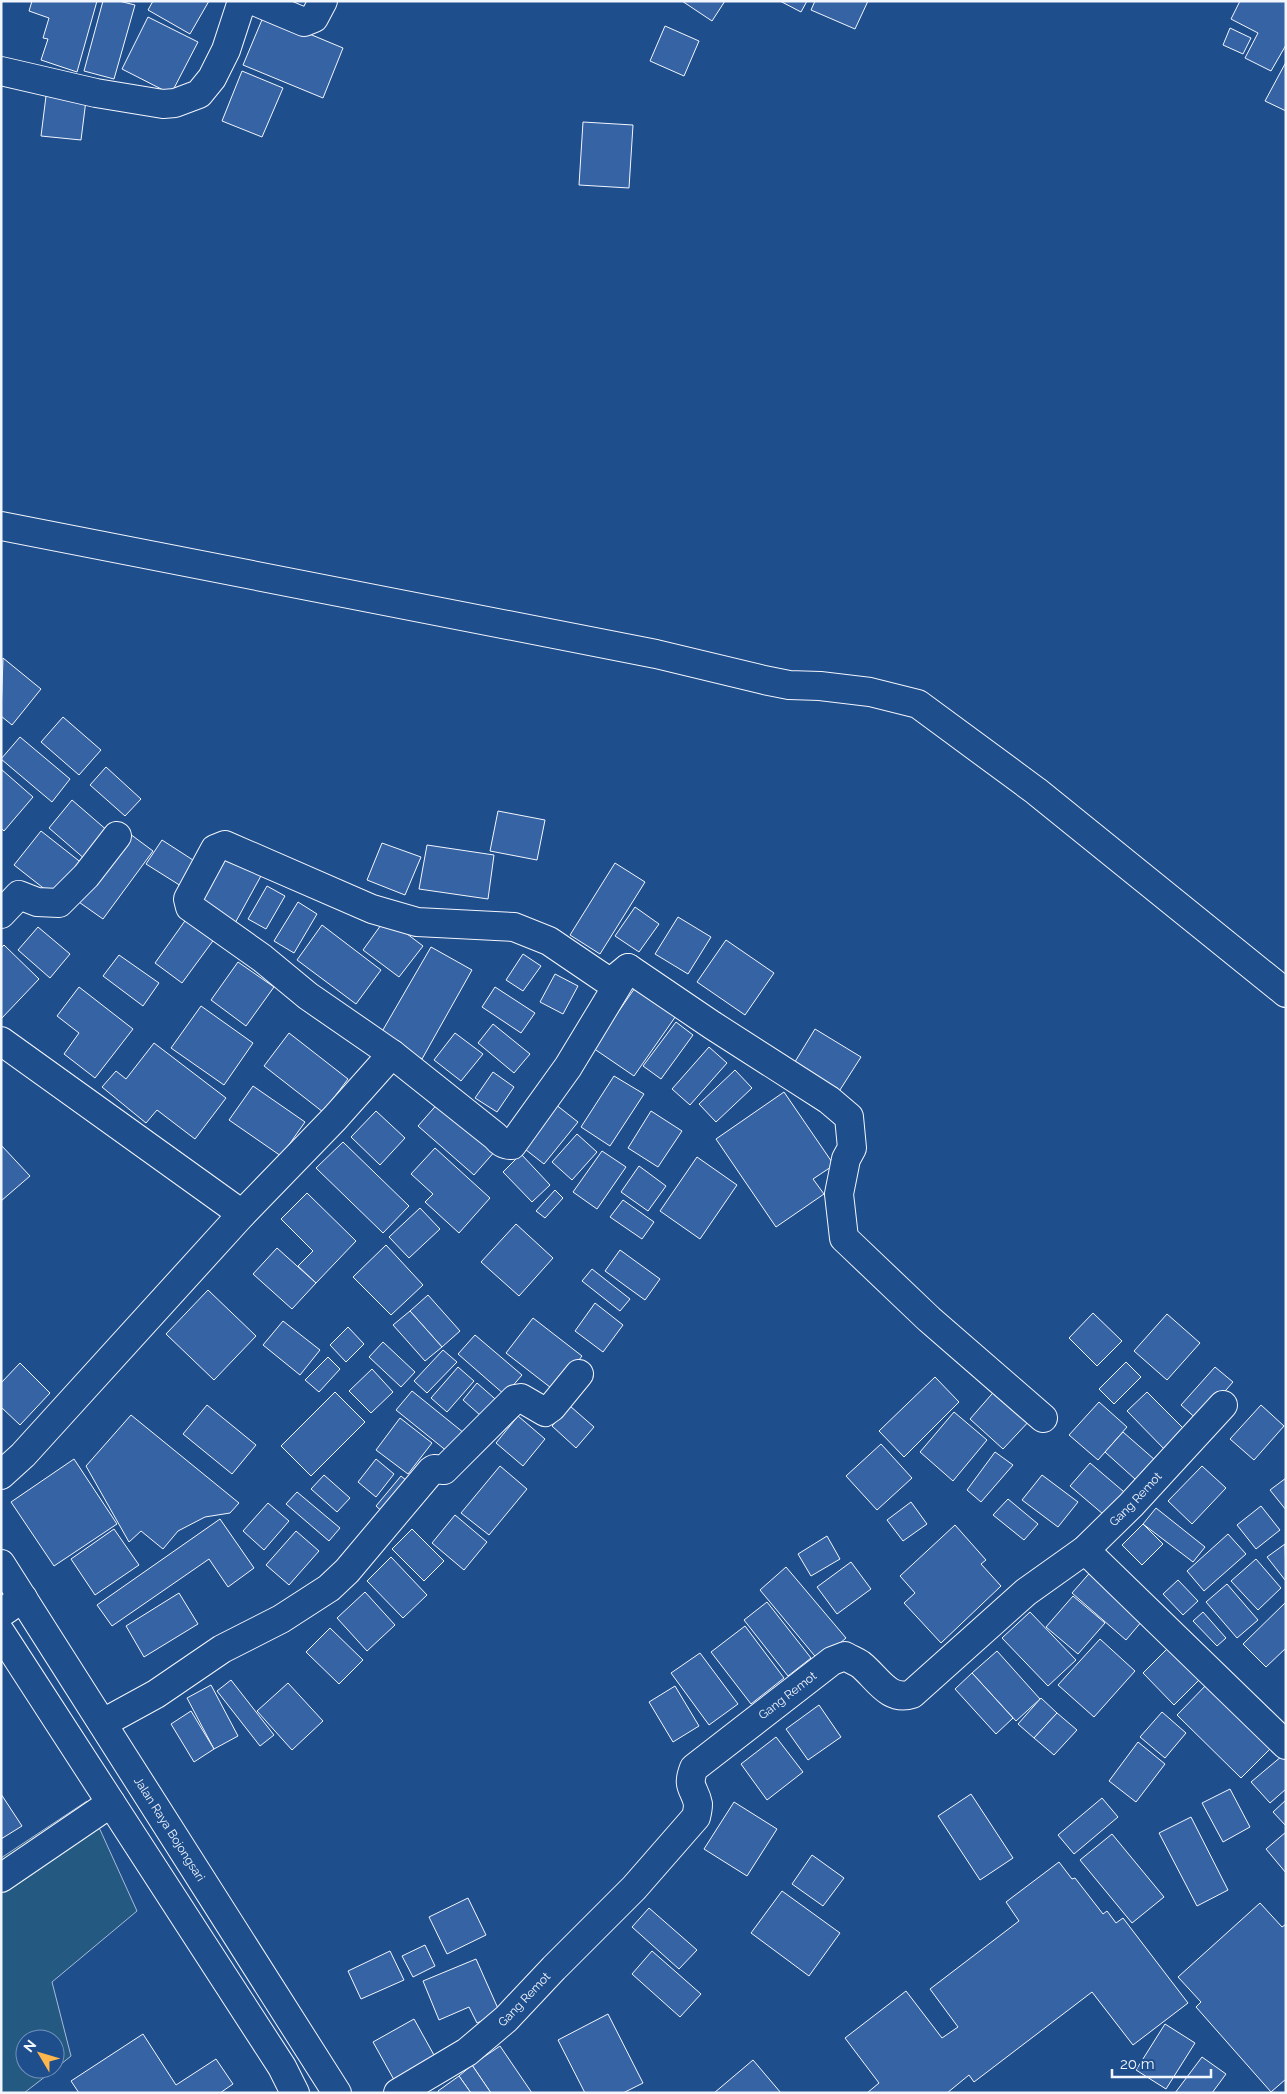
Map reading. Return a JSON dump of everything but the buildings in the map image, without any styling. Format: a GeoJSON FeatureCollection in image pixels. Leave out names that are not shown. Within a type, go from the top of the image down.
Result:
{"type":"FeatureCollection","features":[{"type":"Feature","properties":{"kind":"main road"},"geometry":{"type":"LineString","coordinates":[[1,71],[96,93],[163,104],[174,103],[199,94],[212,78],[226,50],[242,1]]}},
{"type":"Feature","properties":{"kind":"main road"},"geometry":{"type":"LineString","coordinates":[[254,1],[304,22],[314,18],[323,1]]}},
{"type":"Feature","properties":{"kind":"main road"},"geometry":{"type":"LineString","coordinates":[[1,526],[656,654],[780,683],[870,692],[918,704],[1036,791],[1286,993]]}},
{"type":"Feature","properties":{"kind":"main road"},"geometry":{"type":"LineString","coordinates":[[1,914],[19,895],[38,902],[59,903],[86,876],[117,836]]}},
{"type":"Feature","properties":{"kind":"main road"},"geometry":{"type":"LineString","coordinates":[[225,845],[372,910],[417,922],[514,927],[549,941],[605,979],[612,981],[628,968],[568,1067],[512,1145],[505,1145],[392,1054],[324,1008],[262,958],[190,907],[188,899],[215,849],[225,845]]}},
{"type":"Feature","properties":{"kind":"main road"},"geometry":{"type":"LineString","coordinates":[[628,968],[712,1025],[829,1100],[849,1116],[852,1148],[846,1159],[839,1194],[844,1238],[929,1319],[1043,1418]]}},
{"type":"Feature","properties":{"kind":"main road"},"geometry":{"type":"LineString","coordinates":[[1,1041],[242,1214]]}},
{"type":"Feature","properties":{"kind":"main road"},"geometry":{"type":"LineString","coordinates":[[1,1475],[23,1455],[242,1214],[341,1111],[392,1054]]}},
{"type":"Feature","properties":{"kind":"main road"},"geometry":{"type":"LineString","coordinates":[[103,1723],[156,1694],[222,1649],[281,1619],[329,1588],[348,1571],[431,1470],[444,1470],[515,1399],[521,1398],[545,1412],[552,1407],[578,1374]]}},
{"type":"Feature","properties":{"kind":"main road","name":"Gang Remot"},"geometry":{"type":"LineString","coordinates":[[398,2093],[468,2052],[506,2019],[634,1888],[696,1817],[698,1805],[692,1790],[690,1777],[694,1768],[832,1661],[845,1656],[859,1663],[892,1694],[903,1697],[912,1694],[1026,1592],[1085,1550],[1131,1505],[1223,1405]]}},
{"type":"Feature","properties":{"kind":"main road"},"geometry":{"type":"LineString","coordinates":[[1085,1550],[1286,1745]]}},
{"type":"Feature","properties":{"kind":"main road","name":"Jalan Raya Bojongsari"},"geometry":{"type":"LineString","coordinates":[[1,1564],[337,2093]]}},
{"type":"Feature","properties":{"kind":"main road"},"geometry":{"type":"LineString","coordinates":[[1,1613],[23,1598]]}},
{"type":"Feature","properties":{"kind":"main road"},"geometry":{"type":"LineString","coordinates":[[1,1632],[282,2067],[295,2093]]}},
{"type":"Feature","properties":{"kind":"main road"},"geometry":{"type":"LineString","coordinates":[[1,1878],[111,1803]]}},
{"type":"Feature","properties":{"kind":"shaded area"},"geometry":{"type":"Polygon","coordinates":[[[87,1801],[137,1911],[52,1982],[64,2029],[15,2029],[15,2079],[42,2079],[24,2093],[1,2093],[1,1858],[87,1801]]]}},
{"type":"Feature","properties":{"kind":"shaded area"},"geometry":{"type":"Polygon","coordinates":[[[65,2033],[71,2056],[65,2061],[65,2033]]]}}]}
